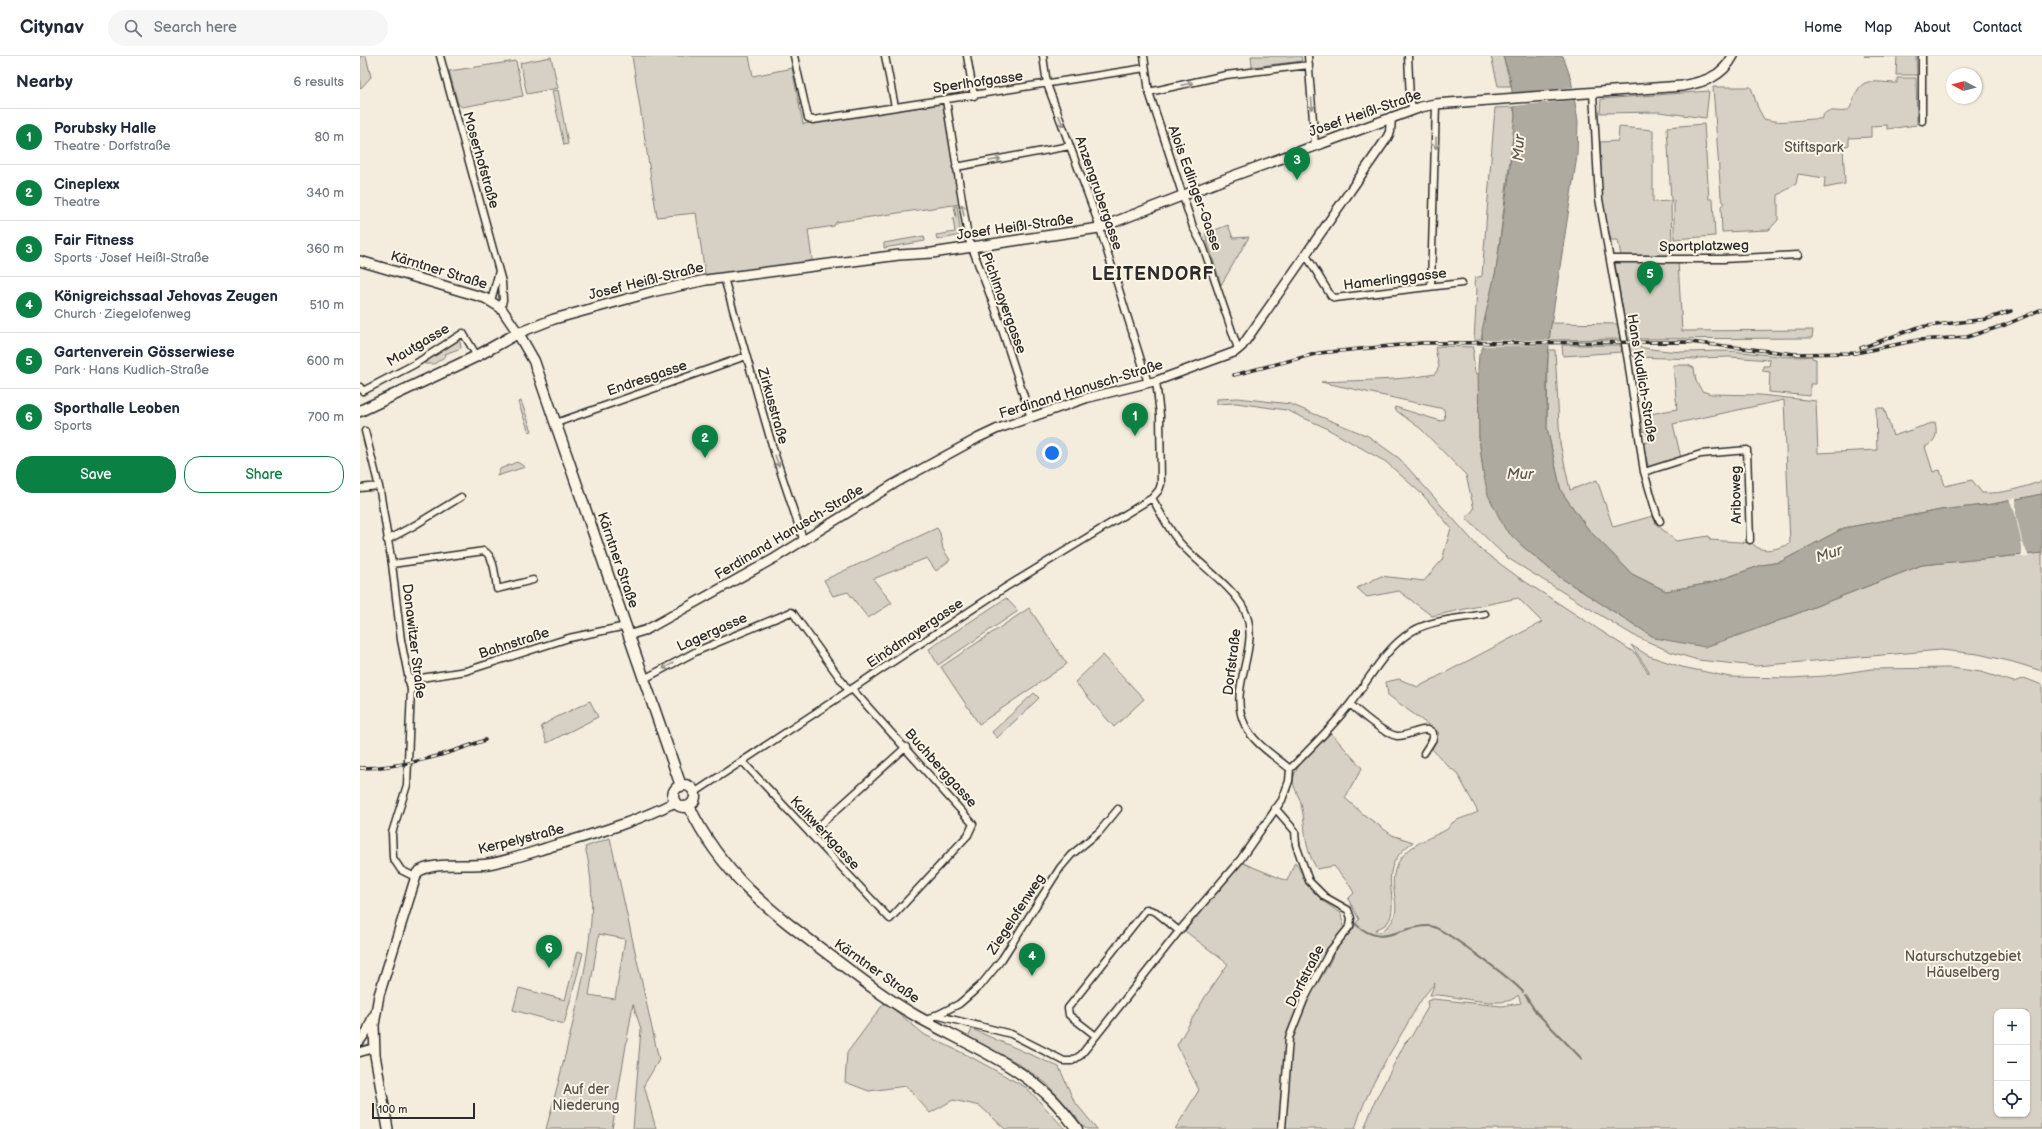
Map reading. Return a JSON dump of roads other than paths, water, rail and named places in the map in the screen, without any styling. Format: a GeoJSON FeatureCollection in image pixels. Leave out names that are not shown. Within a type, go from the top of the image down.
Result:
{"type":"FeatureCollection","features":[{"type":"Feature","properties":{"kind":"main road","name":"Josef Heißl-Straße"},"geometry":{"type":"LineString","coordinates":[[518,333],[554,319],[656,290],[706,280],[795,268],[971,248],[1099,228],[1413,110],[1436,104],[1682,86],[1700,82],[1718,75],[1727,66],[1733,56]]}},
{"type":"Feature","properties":{"kind":"main road","name":"Kärntner Straße"},"geometry":{"type":"LineString","coordinates":[[360,261],[491,301],[501,308],[526,344],[534,361],[556,423],[681,786]]}},
{"type":"Feature","properties":{"kind":"main road"},"geometry":{"type":"LineString","coordinates":[[360,411],[477,356],[518,333]]}},
{"type":"Feature","properties":{"kind":"main road"},"geometry":{"type":"LineString","coordinates":[[681,786],[689,787],[694,793],[694,800],[689,806],[683,807],[676,802],[674,795],[681,786]]}},
{"type":"Feature","properties":{"kind":"main road","name":"Kerpelystraße"},"geometry":{"type":"LineString","coordinates":[[415,878],[420,870],[430,866],[489,864],[578,839],[637,819],[676,802]]}},
{"type":"Feature","properties":{"kind":"main road","name":"Kärntner Straße"},"geometry":{"type":"LineString","coordinates":[[689,806],[721,860],[759,901],[885,996],[925,1021],[1005,1064],[1028,1079],[1052,1099],[1077,1129]]}},
{"type":"Feature","properties":{"kind":"main road"},"geometry":{"type":"LineString","coordinates":[[388,1129],[373,1045],[376,1008],[415,878]]}},
{"type":"Feature","properties":{"kind":"street","name":"Moserhofstraße"},"geometry":{"type":"LineString","coordinates":[[440,56],[504,288],[504,300],[501,308]]}},
{"type":"Feature","properties":{"kind":"street","name":"Sperlhofgasse"},"geometry":{"type":"LineString","coordinates":[[794,56],[808,118],[813,120],[895,106],[974,96],[1145,68]]}},
{"type":"Feature","properties":{"kind":"street"},"geometry":{"type":"LineString","coordinates":[[885,56],[895,106]]}},
{"type":"Feature","properties":{"kind":"street"},"geometry":{"type":"LineString","coordinates":[[967,56],[974,96]]}},
{"type":"Feature","properties":{"kind":"street","name":"Anzengrubergasse"},"geometry":{"type":"LineString","coordinates":[[1043,56],[1048,84],[1152,382]]}},
{"type":"Feature","properties":{"kind":"street","name":"Alois Edlinger-Gasse"},"geometry":{"type":"LineString","coordinates":[[1144,56],[1149,92],[1184,195],[1193,227],[1203,246],[1238,349]]}},
{"type":"Feature","properties":{"kind":"street"},"geometry":{"type":"LineString","coordinates":[[1308,56],[1315,146]]}},
{"type":"Feature","properties":{"kind":"street"},"geometry":{"type":"LineString","coordinates":[[1408,56],[1410,98],[1413,110]]}},
{"type":"Feature","properties":{"kind":"street"},"geometry":{"type":"LineString","coordinates":[[1922,56],[1922,121]]}},
{"type":"Feature","properties":{"kind":"street"},"geometry":{"type":"LineString","coordinates":[[1149,92],[1226,75],[1309,65]]}},
{"type":"Feature","properties":{"kind":"street","name":"Hans Kudlich-Straße"},"geometry":{"type":"LineString","coordinates":[[1593,93],[1599,199],[1611,259],[1644,472],[1656,515],[1660,521]]}},
{"type":"Feature","properties":{"kind":"street","name":"Pichlmayergasse"},"geometry":{"type":"LineString","coordinates":[[946,100],[956,167],[971,248],[996,310],[1031,418]]}},
{"type":"Feature","properties":{"kind":"street"},"geometry":{"type":"LineString","coordinates":[[1431,286],[1436,104]]}},
{"type":"Feature","properties":{"kind":"street","name":"Ferdinand Hanusch-Straße"},"geometry":{"type":"LineString","coordinates":[[628,631],[646,630],[755,569],[894,484],[997,429],[1088,398],[1152,382],[1230,354],[1238,349],[1306,255],[1387,138],[1390,132],[1392,117]]}},
{"type":"Feature","properties":{"kind":"street"},"geometry":{"type":"LineString","coordinates":[[956,167],[1070,146]]}},
{"type":"Feature","properties":{"kind":"street","name":"Hamerlinggasse"},"geometry":{"type":"LineString","coordinates":[[1306,255],[1331,296],[1335,298],[1462,283]]}},
{"type":"Feature","properties":{"kind":"street","name":"Sportplatzweg"},"geometry":{"type":"LineString","coordinates":[[1611,259],[1723,259],[1798,255]]}},
{"type":"Feature","properties":{"kind":"street","name":"Moserhofstraße"},"geometry":{"type":"LineString","coordinates":[[491,301],[499,270]]}},
{"type":"Feature","properties":{"kind":"street","name":"Zirkusstraße"},"geometry":{"type":"LineString","coordinates":[[724,278],[774,452],[797,525],[803,539]]}},
{"type":"Feature","properties":{"kind":"street","name":"Mautgasse"},"geometry":{"type":"LineString","coordinates":[[362,389],[415,364],[463,334],[477,356]]}},
{"type":"Feature","properties":{"kind":"street","name":"Endresgasse"},"geometry":{"type":"LineString","coordinates":[[556,423],[746,356]]}},
{"type":"Feature","properties":{"kind":"street"},"geometry":{"type":"LineString","coordinates":[[1152,382],[1160,416],[1161,484],[1159,490],[1152,498]]}},
{"type":"Feature","properties":{"kind":"street","name":"Donawitzer Straße"},"geometry":{"type":"LineString","coordinates":[[365,431],[379,486],[392,564],[400,640],[411,690],[407,785],[392,833],[394,858],[397,865],[409,876],[415,878]]}},
{"type":"Feature","properties":{"kind":"street","name":"Ariboweg"},"geometry":{"type":"LineString","coordinates":[[1644,472],[1701,454],[1747,450],[1750,540]]}},
{"type":"Feature","properties":{"kind":"street"},"geometry":{"type":"LineString","coordinates":[[360,488],[379,486]]}},
{"type":"Feature","properties":{"kind":"street"},"geometry":{"type":"LineString","coordinates":[[388,540],[461,497]]}},
{"type":"Feature","properties":{"kind":"street","name":"Einödmayergasse"},"geometry":{"type":"LineString","coordinates":[[694,793],[1006,587],[1152,498]]}},
{"type":"Feature","properties":{"kind":"street","name":"Dorfstraße"},"geometry":{"type":"LineString","coordinates":[[1152,498],[1180,543],[1230,590],[1245,610],[1250,632],[1242,674],[1239,706],[1245,725],[1256,740],[1290,769]]}},
{"type":"Feature","properties":{"kind":"street"},"geometry":{"type":"LineString","coordinates":[[392,564],[484,551],[489,554],[492,560],[497,589],[533,580]]}},
{"type":"Feature","properties":{"kind":"street","name":"Buchberggasse"},"geometry":{"type":"LineString","coordinates":[[792,612],[851,690],[906,747],[972,820],[974,825],[968,835],[890,919]]}},
{"type":"Feature","properties":{"kind":"street","name":"Lagergasse"},"geometry":{"type":"LineString","coordinates":[[644,679],[692,653],[792,612]]}},
{"type":"Feature","properties":{"kind":"street"},"geometry":{"type":"LineString","coordinates":[[935,1015],[1011,1034],[1064,1061],[1072,1061],[1081,1055],[1179,930],[1240,860],[1284,794],[1290,769],[1350,704],[1390,649],[1412,632],[1427,625],[1485,614]]}},
{"type":"Feature","properties":{"kind":"street","name":"Bahnstraße"},"geometry":{"type":"LineString","coordinates":[[408,680],[466,671],[569,638],[628,631]]}},
{"type":"Feature","properties":{"kind":"street"},"geometry":{"type":"LineString","coordinates":[[1350,704],[1391,734],[1404,736],[1430,730],[1433,734],[1433,739],[1424,753]]}},
{"type":"Feature","properties":{"kind":"street"},"geometry":{"type":"LineString","coordinates":[[810,834],[906,747]]}},
{"type":"Feature","properties":{"kind":"street","name":"Kalkwerkgasse"},"geometry":{"type":"LineString","coordinates":[[743,762],[890,919]]}},
{"type":"Feature","properties":{"kind":"street","name":"Dorfstraße"},"geometry":{"type":"LineString","coordinates":[[1275,808],[1295,831],[1296,845],[1309,881],[1316,890],[1325,897],[1348,910],[1351,918],[1350,926],[1330,951],[1304,1000],[1289,1038],[1282,1129]]}},
{"type":"Feature","properties":{"kind":"street","name":"Ziegelofenweg"},"geometry":{"type":"LineString","coordinates":[[925,1021],[959,1004],[981,985],[1002,958],[1060,868],[1071,855],[1099,832],[1118,809]]}},
{"type":"Feature","properties":{"kind":"street"},"geometry":{"type":"LineString","coordinates":[[1096,1036],[1069,1015],[1068,1008],[1147,909],[1154,910],[1179,930]]}},
{"type":"Feature","properties":{"kind":"street"},"geometry":{"type":"LineString","coordinates":[[373,1045],[360,1041],[367,1031],[376,1008]]}},
{"type":"Feature","properties":{"kind":"street"},"geometry":{"type":"LineString","coordinates":[[360,1052],[373,1045]]}},
{"type":"Feature","properties":{"kind":"water","name":"Mur"},"geometry":{"type":"Polygon","coordinates":[[[1503,56],[1563,56],[1571,79],[1578,121],[1577,156],[1550,332],[1547,369],[1547,428],[1561,491],[1588,529],[1632,574],[1666,591],[1711,583],[1762,565],[1780,562],[1844,528],[1941,510],[1993,504],[2042,494],[2042,553],[1922,565],[1765,626],[1705,647],[1655,638],[1558,576],[1520,544],[1505,529],[1488,495],[1483,471],[1479,437],[1479,355],[1483,347],[1482,330],[1496,270],[1509,176],[1515,114],[1510,77],[1503,56]]]}},
{"type":"Feature","properties":{"kind":"waterway"},"geometry":{"type":"LineString","coordinates":[[1289,792],[1294,773]]}},
{"type":"Feature","properties":{"kind":"waterway"},"geometry":{"type":"LineString","coordinates":[[1298,834],[1301,852]]}},
{"type":"Feature","properties":{"kind":"waterway"},"geometry":{"type":"LineString","coordinates":[[1310,875],[1314,883]]}},
{"type":"Feature","properties":{"kind":"waterway"},"geometry":{"type":"LineString","coordinates":[[1353,922],[1374,935],[1382,936],[1418,927],[1430,926],[1437,928],[1477,955],[1523,992]]}},
{"type":"Feature","properties":{"kind":"waterway"},"geometry":{"type":"LineString","coordinates":[[1525,995],[1536,1012],[1582,1059]]}},
{"type":"Feature","properties":{"kind":"railway"},"geometry":{"type":"LineString","coordinates":[[1234,375],[1319,353],[1421,343],[1689,342],[1795,354],[1856,353],[1918,340],[1967,337],[2005,325],[2042,309]]}},
{"type":"Feature","properties":{"kind":"railway"},"geometry":{"type":"LineString","coordinates":[[1861,348],[1919,327],[1987,319],[2011,311]]}},
{"type":"Feature","properties":{"kind":"railway"},"geometry":{"type":"LineString","coordinates":[[360,768],[392,766],[424,760],[485,740]]}},
{"type":"Feature","properties":{"kind":"place","name":"Fair Fitness"},"geometry":{"type":"Point","coordinates":[1297,180]}},
{"type":"Feature","properties":{"kind":"place","name":"Gartenverein Gösserwiese"},"geometry":{"type":"Point","coordinates":[1650,294]}},
{"type":"Feature","properties":{"kind":"place","name":"Porubsky Halle"},"geometry":{"type":"Point","coordinates":[1135,436]}},
{"type":"Feature","properties":{"kind":"place","name":"Cineplexx"},"geometry":{"type":"Point","coordinates":[705,458]}},
{"type":"Feature","properties":{"kind":"place","name":"Sporthalle Leoben"},"geometry":{"type":"Point","coordinates":[549,968]}},
{"type":"Feature","properties":{"kind":"place","name":"Königreichssaal Jehovas Zeugen"},"geometry":{"type":"Point","coordinates":[1032,976]}},
{"type":"Feature","properties":{"kind":"district","name":"LEITENDORF"},"geometry":{"type":"Point","coordinates":[1153,274]}},
{"type":"Feature","properties":{"kind":"park label","name":"Stiftspark"},"geometry":{"type":"Point","coordinates":[1814,147]}},
{"type":"Feature","properties":{"kind":"park label","name":"Naturschutzgebiet Häuselberg"},"geometry":{"type":"Point","coordinates":[1963,964]}},
{"type":"Feature","properties":{"kind":"park label","name":"Auf der Niederung"},"geometry":{"type":"Point","coordinates":[586,1098]}}]}
